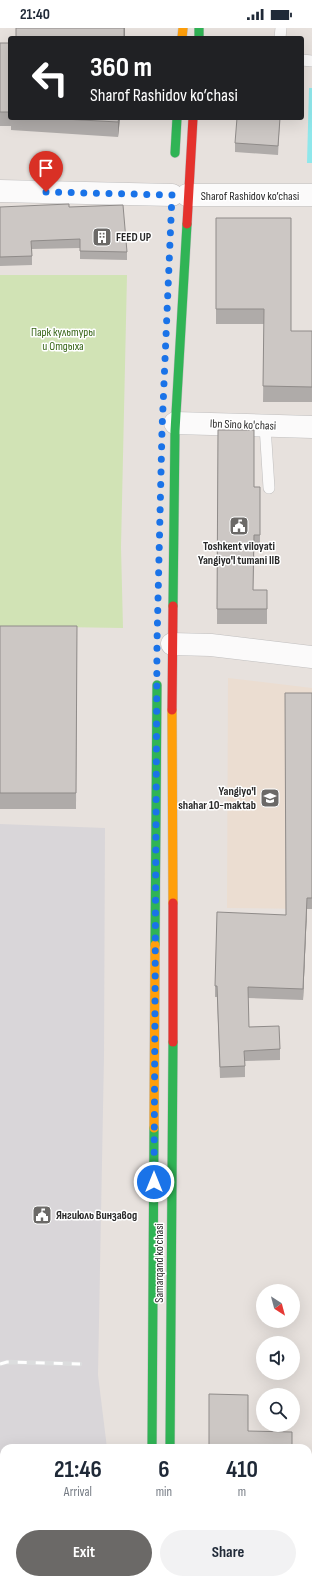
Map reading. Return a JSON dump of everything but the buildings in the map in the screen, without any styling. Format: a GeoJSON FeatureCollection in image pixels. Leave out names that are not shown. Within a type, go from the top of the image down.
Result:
{"type":"FeatureCollection","features":[{"type":"Feature","properties":{"kind":"main road"},"geometry":{"type":"LineString","coordinates":[[175,162],[177,120]]}},
{"type":"Feature","properties":{"kind":"main road","name":"Samarqand ko'chasi"},"geometry":{"type":"LineString","coordinates":[[170,1444],[173,977],[168,643],[175,423],[176,195],[193,120]]}},
{"type":"Feature","properties":{"kind":"main road","name":"Samarqand ko'chasi"},"geometry":{"type":"LineString","coordinates":[[152,1444],[157,673]]}},
{"type":"Feature","properties":{"kind":"street","name":"Sharof Rashidov ko’chasi"},"geometry":{"type":"LineString","coordinates":[[0,191],[176,195],[312,195]]}},
{"type":"Feature","properties":{"kind":"street","name":"Ibn Sino ko'chasi"},"geometry":{"type":"LineString","coordinates":[[175,423],[312,427]]}},
{"type":"Feature","properties":{"kind":"street"},"geometry":{"type":"LineString","coordinates":[[168,643],[211,645],[312,657]]}},
{"type":"Feature","properties":{"kind":"lane"},"geometry":{"type":"LineString","coordinates":[[265,426],[269,488]]}},
{"type":"Feature","properties":{"kind":"shaded area","name":"Yangiyo'l shahar 10-maktab"},"geometry":{"type":"Polygon","coordinates":[[[228,678],[312,688],[312,909],[227,908],[228,678]]]}},
{"type":"Feature","properties":{"kind":"shaded area"},"geometry":{"type":"Polygon","coordinates":[[[0,824],[105,828],[104,1056],[98,1375],[107,1444],[0,1444],[0,824]]]}},
{"type":"Feature","properties":{"kind":"green space","name":"Парк культуры и Отдыха"},"geometry":{"type":"Polygon","coordinates":[[[0,275],[127,275],[121,547],[123,628],[0,626],[0,275]]]}},
{"type":"Feature","properties":{"kind":"water"},"geometry":{"type":"Polygon","coordinates":[[[309,88],[312,88],[312,163],[307,163],[309,88]]]}},
{"type":"Feature","properties":{"kind":"railway"},"geometry":{"type":"LineString","coordinates":[[0,1364],[7,1362],[80,1364]]}},
{"type":"Feature","properties":{"kind":"traffic: fast"},"geometry":{"type":"LineString","coordinates":[[199,28],[199,36]]}},
{"type":"Feature","properties":{"kind":"traffic: fast"},"geometry":{"type":"LineString","coordinates":[[175,153],[177,120]]}},
{"type":"Feature","properties":{"kind":"traffic: fast"},"geometry":{"type":"LineString","coordinates":[[173,606],[175,431],[187,224]]}},
{"type":"Feature","properties":{"kind":"traffic: fast"},"geometry":{"type":"LineString","coordinates":[[155,945],[157,685]]}},
{"type":"Feature","properties":{"kind":"traffic: fast"},"geometry":{"type":"LineString","coordinates":[[170,1444],[173,1042]]}},
{"type":"Feature","properties":{"kind":"traffic: fast"},"geometry":{"type":"LineString","coordinates":[[152,1444],[154,1128]]}},
{"type":"Feature","properties":{"kind":"traffic: slow"},"geometry":{"type":"LineString","coordinates":[[182,36],[183,28]]}},
{"type":"Feature","properties":{"kind":"traffic: slow"},"geometry":{"type":"LineString","coordinates":[[172,710],[173,903]]}},
{"type":"Feature","properties":{"kind":"traffic: slow"},"geometry":{"type":"LineString","coordinates":[[154,1128],[155,945]]}},
{"type":"Feature","properties":{"kind":"traffic: jam"},"geometry":{"type":"LineString","coordinates":[[187,224],[193,120]]}},
{"type":"Feature","properties":{"kind":"traffic: jam"},"geometry":{"type":"LineString","coordinates":[[172,710],[173,606]]}},
{"type":"Feature","properties":{"kind":"traffic: jam"},"geometry":{"type":"LineString","coordinates":[[173,903],[173,1042]]}},
{"type":"Feature","properties":{"kind":"place","name":"FEED UP"},"geometry":{"type":"Point","coordinates":[102,237]}},
{"type":"Feature","properties":{"kind":"place","name":"Toshkent viloyati Yangiyo'l tumani IIB"},"geometry":{"type":"Point","coordinates":[239,526]}},
{"type":"Feature","properties":{"kind":"place","name":"Yangiyo'l shahar 10-maktab"},"geometry":{"type":"Point","coordinates":[270,798]}},
{"type":"Feature","properties":{"kind":"place","name":"Янгиюль Винзавод"},"geometry":{"type":"Point","coordinates":[42,1215]}},
{"type":"Feature","properties":{"kind":"route"},"geometry":{"type":"LineString","coordinates":[[46,192],[172,195],[162,430],[157,642],[154,1182]]}}]}
